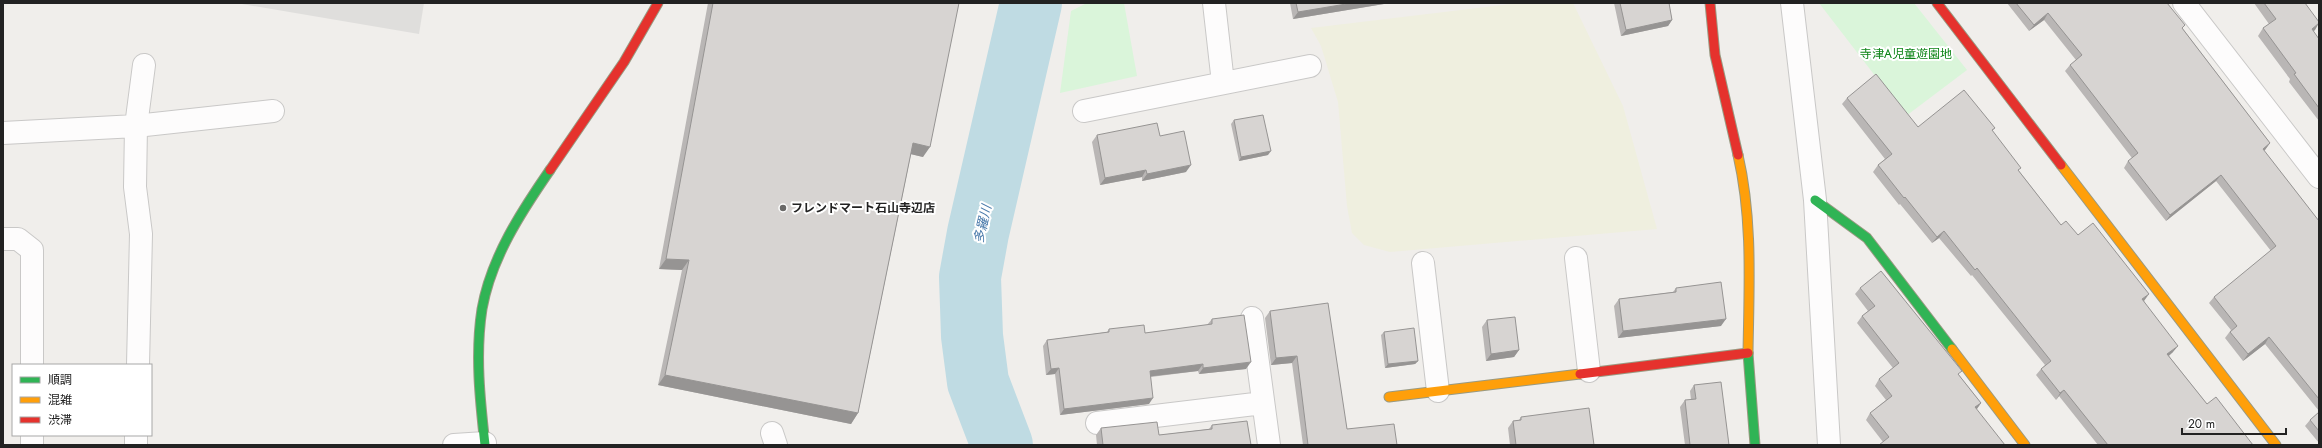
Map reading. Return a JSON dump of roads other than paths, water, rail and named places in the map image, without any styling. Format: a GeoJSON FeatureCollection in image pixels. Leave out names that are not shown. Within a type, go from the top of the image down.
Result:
{"type":"FeatureCollection","features":[{"type":"Feature","properties":{"kind":"street"},"geometry":{"type":"LineString","coordinates":[[454,445],[485,444],[479,395],[479,340],[487,289],[503,246],[528,202],[624,63],[658,3]]}},
{"type":"Feature","properties":{"kind":"street"},"geometry":{"type":"LineString","coordinates":[[1214,3],[1223,83]]}},
{"type":"Feature","properties":{"kind":"street"},"geometry":{"type":"LineString","coordinates":[[1710,3],[1715,55],[1739,157],[1746,201],[1750,259],[1748,353],[1755,445]]}},
{"type":"Feature","properties":{"kind":"street"},"geometry":{"type":"LineString","coordinates":[[1792,3],[1814,200],[1829,445]]}},
{"type":"Feature","properties":{"kind":"street"},"geometry":{"type":"LineString","coordinates":[[1937,3],[2276,445]]}},
{"type":"Feature","properties":{"kind":"street"},"geometry":{"type":"LineString","coordinates":[[2184,3],[2319,178]]}},
{"type":"Feature","properties":{"kind":"street"},"geometry":{"type":"LineString","coordinates":[[138,364],[141,234],[135,187],[136,126],[144,65]]}},
{"type":"Feature","properties":{"kind":"street"},"geometry":{"type":"LineString","coordinates":[[1084,111],[1310,66]]}},
{"type":"Feature","properties":{"kind":"street"},"geometry":{"type":"LineString","coordinates":[[3,133],[136,126],[273,111]]}},
{"type":"Feature","properties":{"kind":"street"},"geometry":{"type":"LineString","coordinates":[[1814,200],[1867,238],[2026,445]]}},
{"type":"Feature","properties":{"kind":"street"},"geometry":{"type":"LineString","coordinates":[[3,239],[18,239],[32,250],[32,364]]}},
{"type":"Feature","properties":{"kind":"street"},"geometry":{"type":"LineString","coordinates":[[1576,258],[1589,371]]}},
{"type":"Feature","properties":{"kind":"street"},"geometry":{"type":"LineString","coordinates":[[1423,263],[1438,391]]}},
{"type":"Feature","properties":{"kind":"street"},"geometry":{"type":"LineString","coordinates":[[1252,318],[1268,445]]}},
{"type":"Feature","properties":{"kind":"street"},"geometry":{"type":"LineString","coordinates":[[1389,397],[1589,371],[1748,353]]}},
{"type":"Feature","properties":{"kind":"street"},"geometry":{"type":"LineString","coordinates":[[1097,423],[1263,403]]}},
{"type":"Feature","properties":{"kind":"waterway","name":"多羅川"},"geometry":{"type":"LineString","coordinates":[[1002,445],[978,382],[972,336],[970,277],[978,233],[1031,3]]}},
{"type":"Feature","properties":{"kind":"place","name":"フレンドマート石山寺辺店"},"geometry":{"type":"Point","coordinates":[783,208]}},
{"type":"Feature","properties":{"kind":"park label","name":"寺津A児童遊園地"},"geometry":{"type":"Point","coordinates":[1906,54]}}]}
